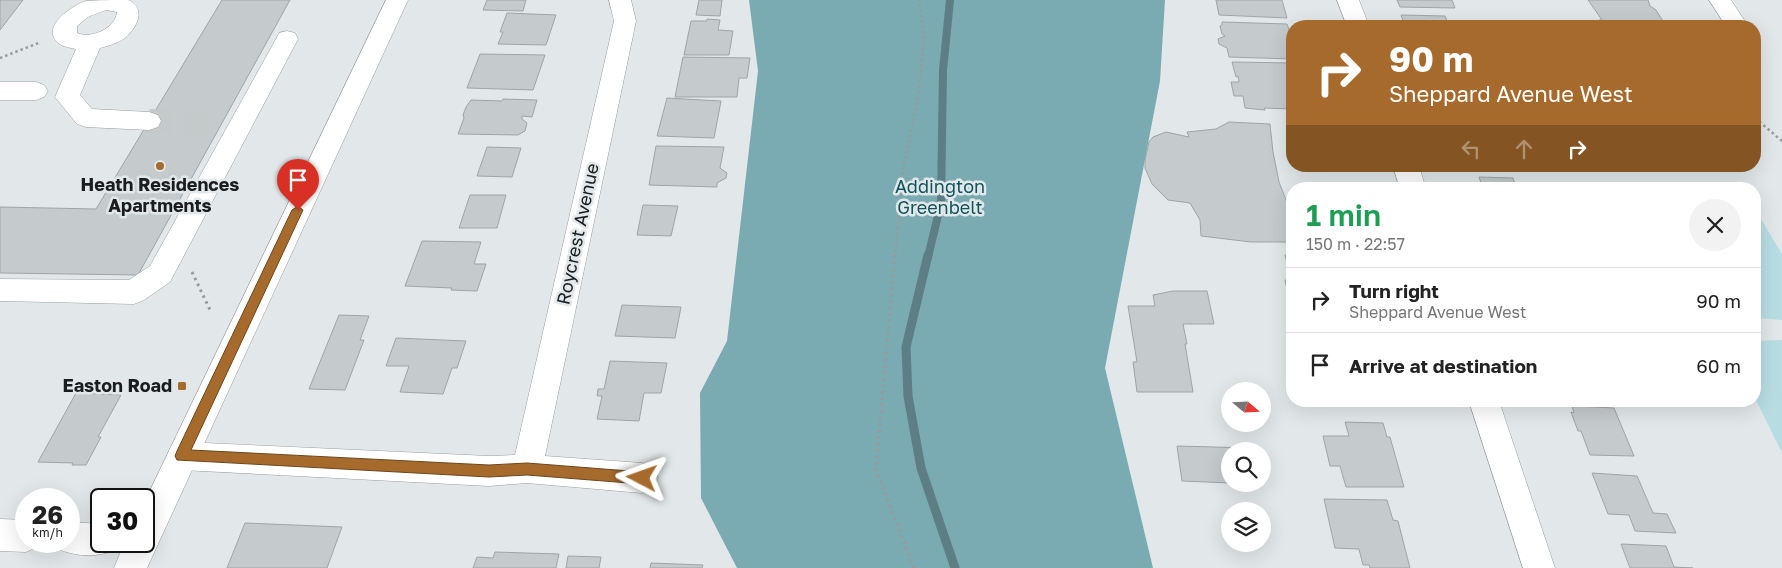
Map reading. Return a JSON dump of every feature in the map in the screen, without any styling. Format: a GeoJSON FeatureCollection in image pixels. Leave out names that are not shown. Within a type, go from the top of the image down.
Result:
{"type":"FeatureCollection","features":[{"type":"Feature","properties":{"kind":"street"},"geometry":{"type":"LineString","coordinates":[[155,514],[397,0]]}},
{"type":"Feature","properties":{"kind":"street","name":"Roycrest Avenue"},"geometry":{"type":"LineString","coordinates":[[527,469],[625,21],[620,0]]}},
{"type":"Feature","properties":{"kind":"street"},"geometry":{"type":"LineString","coordinates":[[1348,0],[1356,20]]}},
{"type":"Feature","properties":{"kind":"street"},"geometry":{"type":"LineString","coordinates":[[1720,0],[1733,20]]}},
{"type":"Feature","properties":{"kind":"street"},"geometry":{"type":"LineString","coordinates":[[106,3],[116,3],[128,10],[126,22],[121,29],[112,35],[92,42],[74,41],[68,38],[65,33],[65,27],[69,21],[76,14],[90,7],[106,3]]}},
{"type":"Feature","properties":{"kind":"street"},"geometry":{"type":"LineString","coordinates":[[0,290],[134,292],[160,274],[178,242],[230,126],[287,38]]}},
{"type":"Feature","properties":{"kind":"street"},"geometry":{"type":"LineString","coordinates":[[92,42],[67,97],[86,118],[149,121]]}},
{"type":"Feature","properties":{"kind":"street"},"geometry":{"type":"LineString","coordinates":[[0,91],[36,91]]}},
{"type":"Feature","properties":{"kind":"street"},"geometry":{"type":"LineString","coordinates":[[1486,407],[1539,568]]}},
{"type":"Feature","properties":{"kind":"street"},"geometry":{"type":"LineString","coordinates":[[182,456],[489,471],[527,469],[642,478]]}},
{"type":"Feature","properties":{"kind":"street"},"geometry":{"type":"LineString","coordinates":[[0,535],[15,536]]}},
{"type":"Feature","properties":{"kind":"street"},"geometry":{"type":"LineString","coordinates":[[130,568],[137,553]]}},
{"type":"Feature","properties":{"kind":"path"},"geometry":{"type":"LineString","coordinates":[[914,568],[876,469],[903,170],[918,98],[924,37],[919,0]]}},
{"type":"Feature","properties":{"kind":"path"},"geometry":{"type":"LineString","coordinates":[[0,58],[65,33]]}},
{"type":"Feature","properties":{"kind":"path"},"geometry":{"type":"LineString","coordinates":[[1761,123],[1782,141]]}},
{"type":"Feature","properties":{"kind":"path"},"geometry":{"type":"LineString","coordinates":[[178,242],[211,312]]}},
{"type":"Feature","properties":{"kind":"shaded area"},"geometry":{"type":"Polygon","coordinates":[[[1761,219],[1782,254],[1782,320],[1761,318],[1761,219]]]}},
{"type":"Feature","properties":{"kind":"shaded area"},"geometry":{"type":"Polygon","coordinates":[[[1782,340],[1782,453],[1759,407],[1761,407],[1761,341],[1782,340]]]}},
{"type":"Feature","properties":{"kind":"green space","name":"Addington Greenbelt"},"geometry":{"type":"Polygon","coordinates":[[[749,0],[1165,0],[1160,81],[1105,368],[1153,568],[737,568],[701,498],[700,393],[727,341],[758,71],[749,0]]]}},
{"type":"Feature","properties":{"kind":"building"},"geometry":{"type":"Polygon","coordinates":[[[0,0],[23,0],[0,30],[0,0]]]}},
{"type":"Feature","properties":{"kind":"building","name":"Heath Residences Apartments"},"geometry":{"type":"Polygon","coordinates":[[[222,0],[290,0],[138,275],[0,273],[0,207],[96,209],[222,0]]]}},
{"type":"Feature","properties":{"kind":"building"},"geometry":{"type":"Polygon","coordinates":[[[487,0],[526,0],[523,11],[483,10],[487,0]]]}},
{"type":"Feature","properties":{"kind":"building"},"geometry":{"type":"Polygon","coordinates":[[[699,0],[722,0],[720,16],[696,15],[699,0]]]}},
{"type":"Feature","properties":{"kind":"building"},"geometry":{"type":"Polygon","coordinates":[[[1216,0],[1282,0],[1287,18],[1219,15],[1216,0]]]}},
{"type":"Feature","properties":{"kind":"building"},"geometry":{"type":"Polygon","coordinates":[[[1397,0],[1452,0],[1455,8],[1400,7],[1397,0]]]}},
{"type":"Feature","properties":{"kind":"building"},"geometry":{"type":"Polygon","coordinates":[[[1588,0],[1648,0],[1650,6],[1656,10],[1662,20],[1602,20],[1588,0]]]}},
{"type":"Feature","properties":{"kind":"building"},"geometry":{"type":"Polygon","coordinates":[[[507,13],[556,15],[546,45],[498,44],[507,13]]]}},
{"type":"Feature","properties":{"kind":"building"},"geometry":{"type":"Polygon","coordinates":[[[1401,15],[1445,16],[1447,20],[1403,20],[1401,15]]]}},
{"type":"Feature","properties":{"kind":"building"},"geometry":{"type":"Polygon","coordinates":[[[707,19],[720,20],[718,30],[733,31],[729,55],[684,55],[691,21],[707,21],[707,19]]]}},
{"type":"Feature","properties":{"kind":"building"},"geometry":{"type":"Polygon","coordinates":[[[1222,22],[1286,24],[1286,59],[1229,57],[1227,48],[1219,44],[1218,39],[1225,36],[1222,34],[1220,26],[1222,22]]]}},
{"type":"Feature","properties":{"kind":"building"},"geometry":{"type":"Polygon","coordinates":[[[480,54],[545,55],[533,90],[467,88],[480,54]]]}},
{"type":"Feature","properties":{"kind":"building"},"geometry":{"type":"Polygon","coordinates":[[[683,57],[750,58],[747,78],[739,78],[737,97],[675,97],[683,57]]]}},
{"type":"Feature","properties":{"kind":"building"},"geometry":{"type":"Polygon","coordinates":[[[1232,62],[1286,63],[1286,109],[1264,108],[1265,110],[1245,108],[1243,96],[1234,96],[1231,82],[1239,82],[1238,76],[1236,77],[1232,62]]]}},
{"type":"Feature","properties":{"kind":"building"},"geometry":{"type":"Polygon","coordinates":[[[667,98],[721,101],[714,138],[657,136],[667,98]]]}},
{"type":"Feature","properties":{"kind":"building"},"geometry":{"type":"Polygon","coordinates":[[[503,99],[537,100],[532,117],[522,116],[522,119],[527,123],[525,131],[518,135],[458,134],[466,107],[471,100],[502,101],[503,99]]]}},
{"type":"Feature","properties":{"kind":"building"},"geometry":{"type":"Polygon","coordinates":[[[1229,122],[1270,124],[1279,182],[1286,200],[1286,242],[1251,242],[1201,236],[1200,220],[1190,203],[1168,200],[1152,184],[1145,168],[1145,160],[1149,142],[1153,137],[1166,132],[1189,137],[1187,132],[1216,129],[1229,122]]]}},
{"type":"Feature","properties":{"kind":"building"},"geometry":{"type":"Polygon","coordinates":[[[656,146],[724,147],[720,168],[727,173],[726,178],[717,183],[717,187],[649,185],[656,146]]]}},
{"type":"Feature","properties":{"kind":"building"},"geometry":{"type":"Polygon","coordinates":[[[487,147],[521,148],[512,177],[477,176],[487,147]]]}},
{"type":"Feature","properties":{"kind":"building"},"geometry":{"type":"Polygon","coordinates":[[[1479,177],[1513,178],[1514,182],[1481,182],[1479,177]]]}},
{"type":"Feature","properties":{"kind":"building"},"geometry":{"type":"Polygon","coordinates":[[[470,195],[506,195],[497,228],[459,228],[470,195]]]}},
{"type":"Feature","properties":{"kind":"building"},"geometry":{"type":"Polygon","coordinates":[[[643,205],[678,206],[671,236],[637,235],[643,205]]]}},
{"type":"Feature","properties":{"kind":"building"},"geometry":{"type":"Polygon","coordinates":[[[422,241],[481,242],[474,264],[486,264],[477,291],[405,286],[422,241]]]}},
{"type":"Feature","properties":{"kind":"building"},"geometry":{"type":"Polygon","coordinates":[[[1173,291],[1207,291],[1214,324],[1183,324],[1193,392],[1137,392],[1133,362],[1137,362],[1128,306],[1155,306],[1153,295],[1173,291]]]}},
{"type":"Feature","properties":{"kind":"building"},"geometry":{"type":"Polygon","coordinates":[[[622,305],[681,307],[675,338],[615,336],[622,305]]]}},
{"type":"Feature","properties":{"kind":"building"},"geometry":{"type":"Polygon","coordinates":[[[339,315],[369,316],[360,340],[364,340],[345,390],[309,389],[339,315]]]}},
{"type":"Feature","properties":{"kind":"building"},"geometry":{"type":"Polygon","coordinates":[[[396,338],[466,341],[457,368],[452,368],[443,394],[400,392],[409,366],[386,366],[396,338]]]}},
{"type":"Feature","properties":{"kind":"building"},"geometry":{"type":"Polygon","coordinates":[[[610,361],[667,363],[661,393],[644,393],[639,421],[597,419],[602,396],[597,396],[598,389],[604,389],[610,361]]]}},
{"type":"Feature","properties":{"kind":"building"},"geometry":{"type":"Polygon","coordinates":[[[76,393],[121,395],[98,437],[101,437],[86,465],[38,462],[76,393]]]}},
{"type":"Feature","properties":{"kind":"building"},"geometry":{"type":"Polygon","coordinates":[[[1572,407],[1614,408],[1634,456],[1590,455],[1571,412],[1574,413],[1572,407]]]}},
{"type":"Feature","properties":{"kind":"building"},"geometry":{"type":"Polygon","coordinates":[[[1345,422],[1383,423],[1387,437],[1390,437],[1404,487],[1346,487],[1340,466],[1330,466],[1323,436],[1349,436],[1345,422]]]}},
{"type":"Feature","properties":{"kind":"building"},"geometry":{"type":"Polygon","coordinates":[[[1177,446],[1221,447],[1221,483],[1182,481],[1177,446]]]}},
{"type":"Feature","properties":{"kind":"building"},"geometry":{"type":"Polygon","coordinates":[[[1592,473],[1637,476],[1653,513],[1667,514],[1676,533],[1635,531],[1629,515],[1608,514],[1592,473]]]}},
{"type":"Feature","properties":{"kind":"building"},"geometry":{"type":"Polygon","coordinates":[[[1324,499],[1387,500],[1393,520],[1398,521],[1410,568],[1370,568],[1369,565],[1363,565],[1359,549],[1335,548],[1324,499]]]}},
{"type":"Feature","properties":{"kind":"building"},"geometry":{"type":"Polygon","coordinates":[[[245,523],[342,527],[327,568],[227,568],[245,523]]]}},
{"type":"Feature","properties":{"kind":"building"},"geometry":{"type":"Polygon","coordinates":[[[1621,544],[1666,546],[1674,567],[1693,568],[1630,568],[1621,544]]]}},
{"type":"Feature","properties":{"kind":"building"},"geometry":{"type":"Polygon","coordinates":[[[495,552],[559,554],[556,568],[473,568],[477,557],[493,558],[495,552]]]}},
{"type":"Feature","properties":{"kind":"building"},"geometry":{"type":"Polygon","coordinates":[[[568,556],[601,557],[599,568],[566,568],[568,556]]]}},
{"type":"Feature","properties":{"kind":"building"},"geometry":{"type":"Polygon","coordinates":[[[651,563],[703,565],[702,568],[650,568],[651,563]]]}},
{"type":"Feature","properties":{"kind":"waterway"},"geometry":{"type":"LineString","coordinates":[[928,257],[941,203],[943,70],[950,0]]}},
{"type":"Feature","properties":{"kind":"waterway"},"geometry":{"type":"LineString","coordinates":[[928,255],[906,347],[908,396],[921,468],[955,568]]}},
{"type":"Feature","properties":{"kind":"tunnel"},"geometry":{"type":"LineString","coordinates":[[149,121],[221,125]]}},
{"type":"Feature","properties":{"kind":"place","name":"Heath Residences Apartments"},"geometry":{"type":"Point","coordinates":[160,166]}},
{"type":"Feature","properties":{"kind":"place","name":"Easton Road"},"geometry":{"type":"Point","coordinates":[182,386]}},
{"type":"Feature","properties":{"kind":"route"},"geometry":{"type":"LineString","coordinates":[[298,210],[182,456],[489,471],[527,469],[642,478]]}}]}
